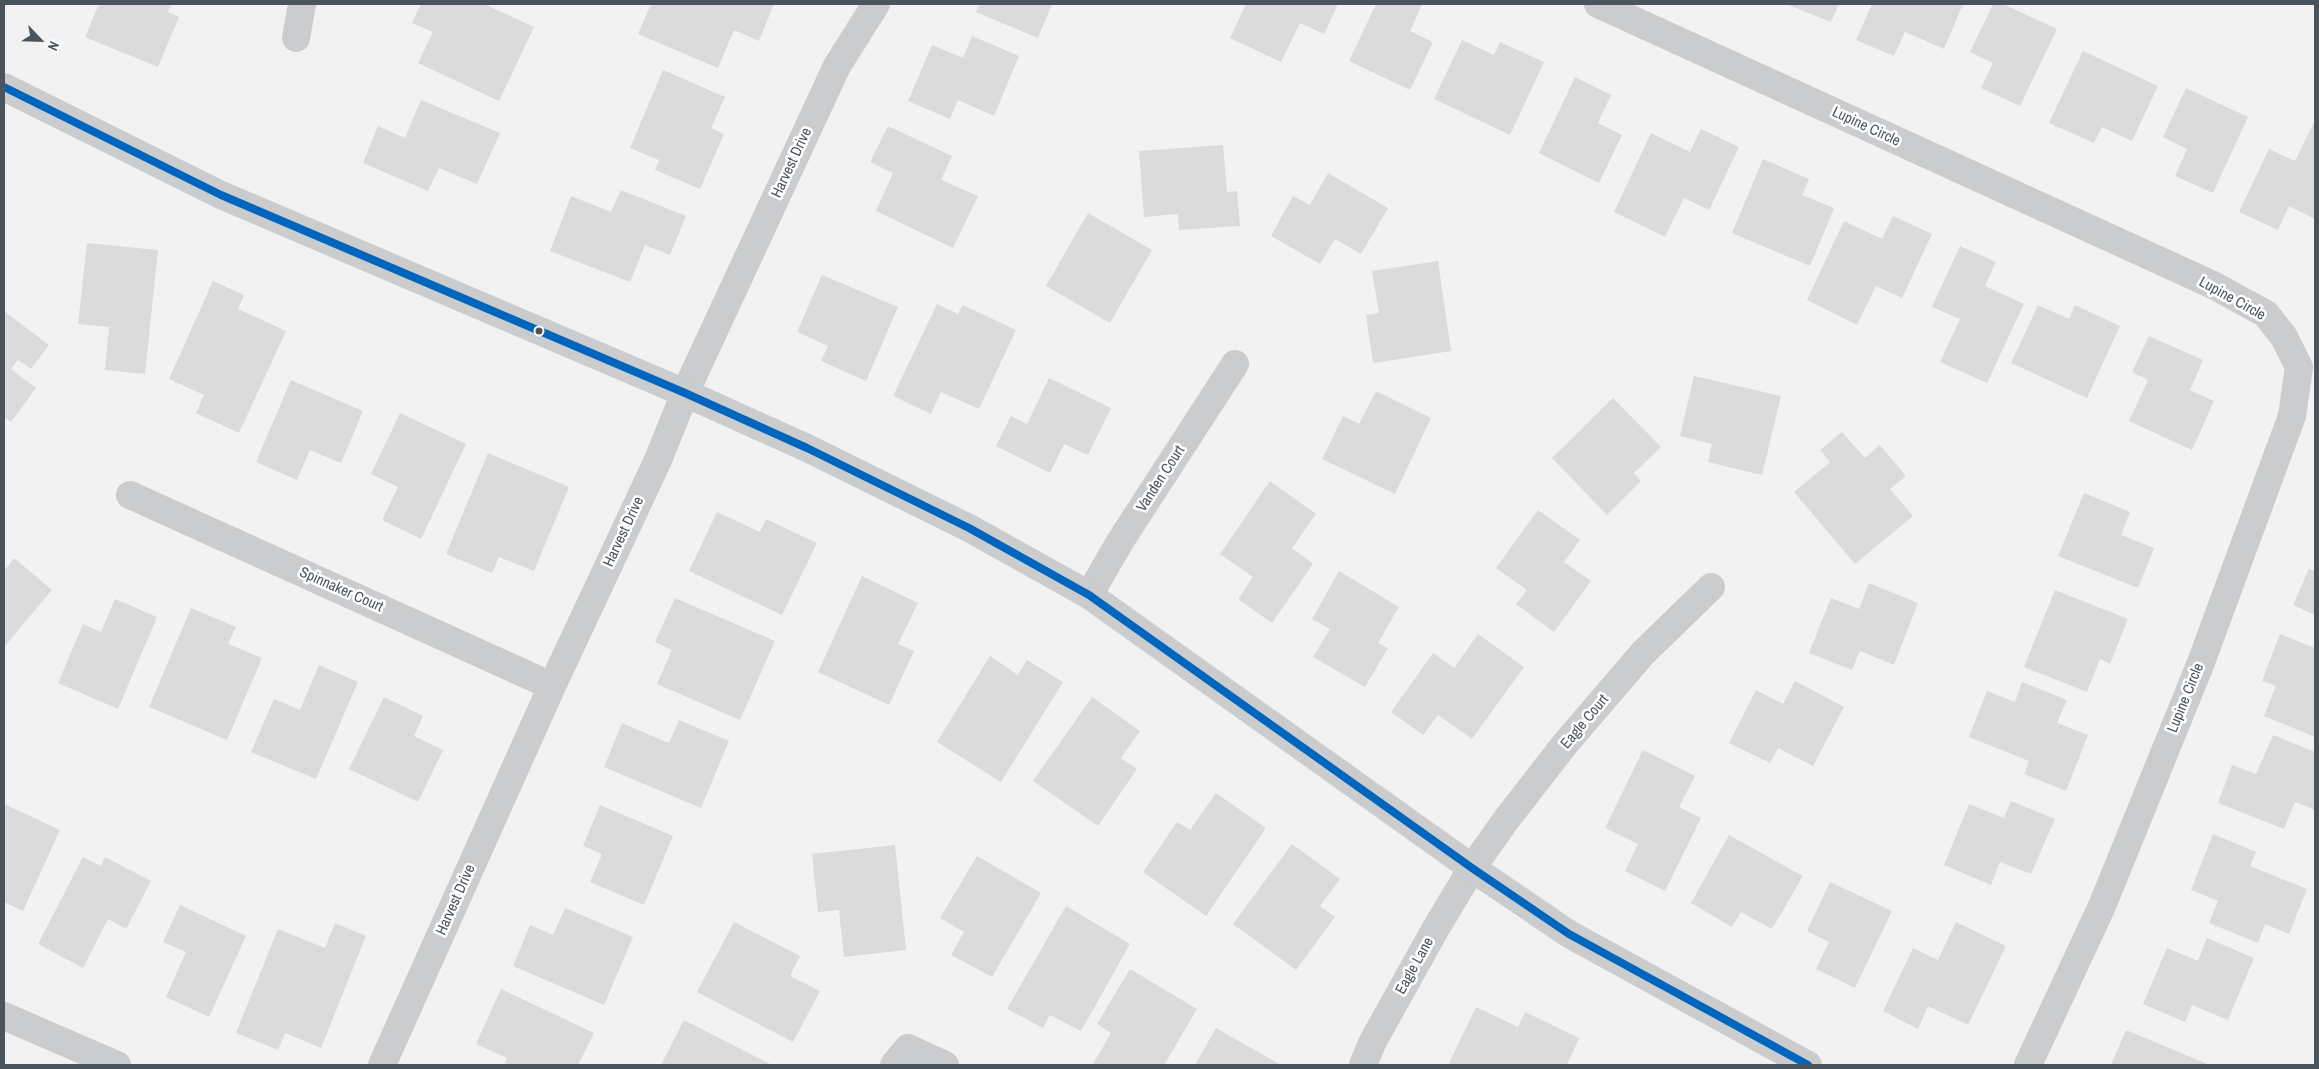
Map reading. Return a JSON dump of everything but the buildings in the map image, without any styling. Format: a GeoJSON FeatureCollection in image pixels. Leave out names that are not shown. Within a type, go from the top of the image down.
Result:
{"type":"FeatureCollection","features":[{"type":"Feature","properties":{"kind":"street"},"geometry":{"type":"LineString","coordinates":[[296,38],[302,4]]}},
{"type":"Feature","properties":{"kind":"street","name":"Harvest Drive"},"geometry":{"type":"LineString","coordinates":[[382,1065],[552,686],[654,469],[685,394],[836,66],[876,4]]}},
{"type":"Feature","properties":{"kind":"street","name":"Lupine Circle"},"geometry":{"type":"LineString","coordinates":[[1598,4],[2213,286],[2266,314],[2284,337],[2299,367],[2292,416],[2200,665],[2102,906],[2028,1065]]}},
{"type":"Feature","properties":{"kind":"street"},"geometry":{"type":"LineString","coordinates":[[4,87],[221,195],[807,448],[960,524],[1089,595],[1472,868],[1569,934],[1808,1065]]}},
{"type":"Feature","properties":{"kind":"street","name":"Vanden Court"},"geometry":{"type":"LineString","coordinates":[[1089,595],[1121,540],[1235,364]]}},
{"type":"Feature","properties":{"kind":"street","name":"Spinnaker Court"},"geometry":{"type":"LineString","coordinates":[[130,495],[552,686]]}},
{"type":"Feature","properties":{"kind":"street","name":"Eagle Court"},"geometry":{"type":"LineString","coordinates":[[1472,868],[1506,820],[1578,729],[1643,654],[1711,587]]}},
{"type":"Feature","properties":{"kind":"street","name":"Eagle Lane"},"geometry":{"type":"LineString","coordinates":[[1363,1065],[1374,1041],[1436,928],[1472,868]]}},
{"type":"Feature","properties":{"kind":"street"},"geometry":{"type":"LineString","coordinates":[[4,1016],[117,1065]]}},
{"type":"Feature","properties":{"kind":"street"},"geometry":{"type":"LineString","coordinates":[[894,1065],[908,1048],[945,1065]]}},
{"type":"Feature","properties":{"kind":"transit line"},"geometry":{"type":"LineString","coordinates":[[4,87],[221,195],[685,393],[807,448],[969,528],[1089,595],[1472,868],[1569,934],[1808,1065]]}}]}
